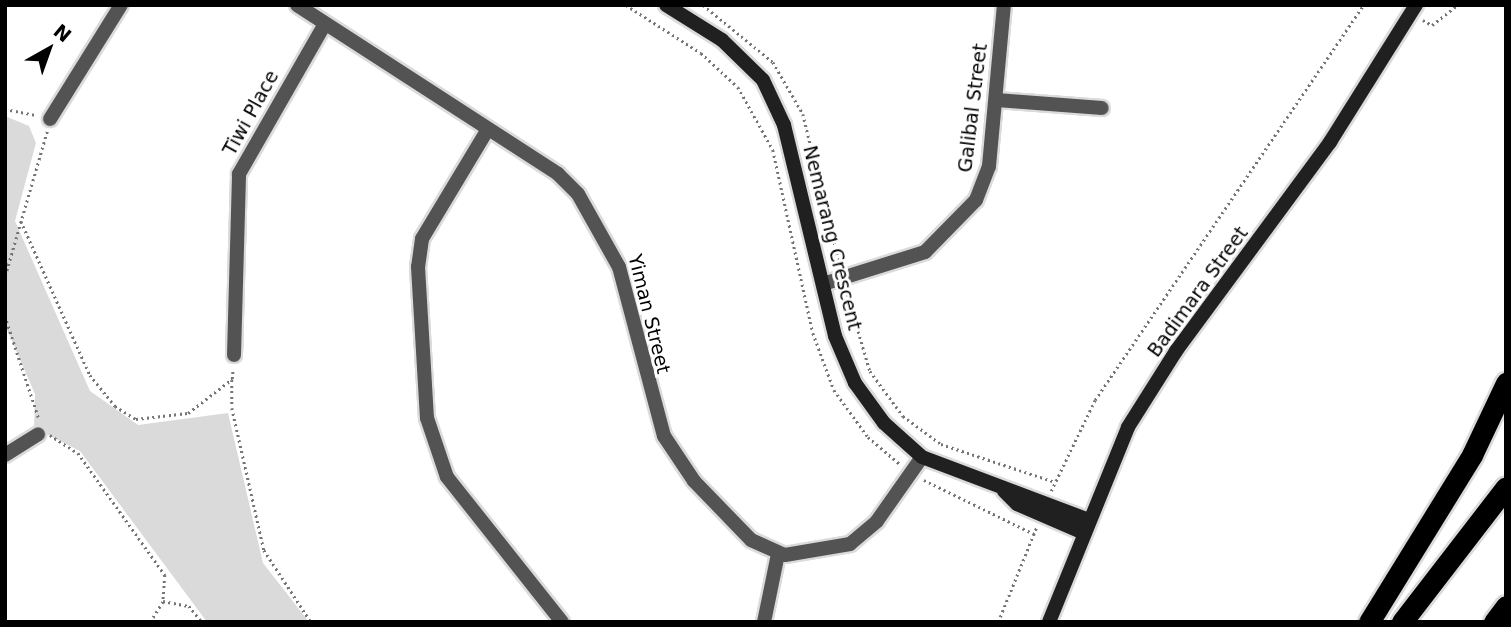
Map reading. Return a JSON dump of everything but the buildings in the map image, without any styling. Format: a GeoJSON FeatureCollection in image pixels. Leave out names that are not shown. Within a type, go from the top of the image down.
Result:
{"type":"FeatureCollection","features":[{"type":"Feature","properties":{"kind":"highway"},"geometry":{"type":"LineString","coordinates":[[1368,622],[1472,455],[1506,383]]}},
{"type":"Feature","properties":{"kind":"highway"},"geometry":{"type":"LineString","coordinates":[[1402,622],[1506,486]]}},
{"type":"Feature","properties":{"kind":"highway"},"geometry":{"type":"LineString","coordinates":[[1494,622],[1506,606]]}},
{"type":"Feature","properties":{"kind":"street"},"geometry":{"type":"LineString","coordinates":[[50,119],[121,5]]}},
{"type":"Feature","properties":{"kind":"street","name":"Yiman Street"},"geometry":{"type":"LineString","coordinates":[[296,5],[558,174],[595,217],[619,267],[664,436],[721,513],[778,554]]}},
{"type":"Feature","properties":{"kind":"street","name":"Nemarang Crescent"},"geometry":{"type":"LineString","coordinates":[[666,5],[722,40],[763,80],[784,125],[823,284],[856,383],[884,423],[922,457],[1004,491],[1017,504],[1087,527]]}},
{"type":"Feature","properties":{"kind":"street","name":"Galibal Street"},"geometry":{"type":"LineString","coordinates":[[823,284],[904,263],[955,228],[984,183],[997,100],[1003,5]]}},
{"type":"Feature","properties":{"kind":"street","name":"Badimara Street"},"geometry":{"type":"LineString","coordinates":[[1049,622],[1128,428],[1176,351],[1330,142],[1414,9]]}},
{"type":"Feature","properties":{"kind":"street","name":"Tiwi Place"},"geometry":{"type":"LineString","coordinates":[[234,355],[239,174],[325,24]]}},
{"type":"Feature","properties":{"kind":"street"},"geometry":{"type":"LineString","coordinates":[[997,100],[1102,108]]}},
{"type":"Feature","properties":{"kind":"street"},"geometry":{"type":"LineString","coordinates":[[488,129],[422,239],[422,386],[447,477],[562,622]]}},
{"type":"Feature","properties":{"kind":"street"},"geometry":{"type":"LineString","coordinates":[[5,455],[38,434]]}},
{"type":"Feature","properties":{"kind":"street"},"geometry":{"type":"LineString","coordinates":[[764,622],[778,554],[826,552],[860,537],[922,457]]}},
{"type":"Feature","properties":{"kind":"path"},"geometry":{"type":"LineString","coordinates":[[626,5],[701,53]]}},
{"type":"Feature","properties":{"kind":"path"},"geometry":{"type":"LineString","coordinates":[[1055,482],[1095,400],[1363,5]]}},
{"type":"Feature","properties":{"kind":"path"},"geometry":{"type":"LineString","coordinates":[[1414,9],[1432,25],[1458,5]]}},
{"type":"Feature","properties":{"kind":"path"},"geometry":{"type":"LineString","coordinates":[[5,109],[50,119],[5,276]]}},
{"type":"Feature","properties":{"kind":"path"},"geometry":{"type":"LineString","coordinates":[[21,221],[90,375],[115,406],[136,419],[188,413],[232,379]]}},
{"type":"Feature","properties":{"kind":"path"},"geometry":{"type":"LineString","coordinates":[[5,316],[33,394],[38,434],[78,453],[165,575],[163,601],[150,622]]}},
{"type":"Feature","properties":{"kind":"path"},"geometry":{"type":"LineString","coordinates":[[234,355],[232,408],[264,550],[311,622]]}},
{"type":"Feature","properties":{"kind":"path"},"geometry":{"type":"LineString","coordinates":[[999,622],[1034,534]]}},
{"type":"Feature","properties":{"kind":"path"},"geometry":{"type":"LineString","coordinates":[[163,601],[189,606],[202,622]]}},
{"type":"Feature","properties":{"kind":"shaded area"},"geometry":{"type":"Polygon","coordinates":[[[5,116],[29,126],[36,143],[15,221],[90,391],[138,425],[228,413],[263,563],[309,622],[207,622],[80,451],[34,428],[35,394],[5,325],[5,116]]]}}]}
